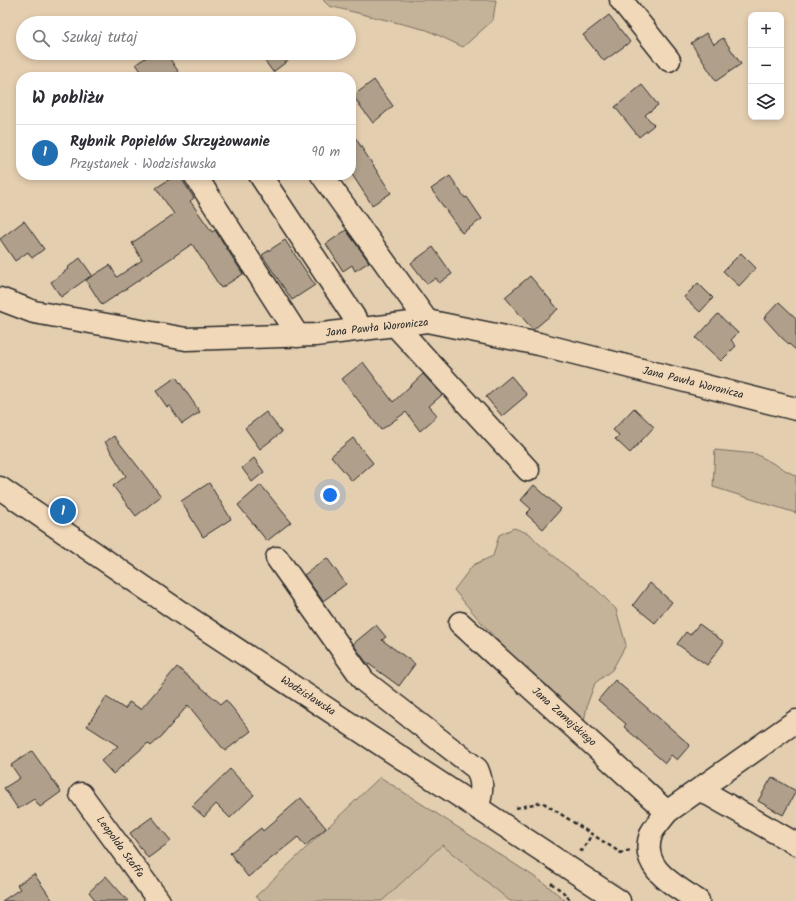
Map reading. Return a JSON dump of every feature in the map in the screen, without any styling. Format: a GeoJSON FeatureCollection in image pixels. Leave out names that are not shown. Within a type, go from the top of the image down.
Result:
{"type":"FeatureCollection","features":[{"type":"Feature","properties":{"kind":"street"},"geometry":{"type":"LineString","coordinates":[[621,0],[669,60]]}},
{"type":"Feature","properties":{"kind":"street"},"geometry":{"type":"LineString","coordinates":[[198,180],[298,336]]}},
{"type":"Feature","properties":{"kind":"street"},"geometry":{"type":"LineString","coordinates":[[263,180],[362,329]]}},
{"type":"Feature","properties":{"kind":"street"},"geometry":{"type":"LineString","coordinates":[[326,180],[427,321]]}},
{"type":"Feature","properties":{"kind":"street","name":"Jana Pawła Woronicza"},"geometry":{"type":"LineString","coordinates":[[0,299],[34,312],[186,339],[315,335],[427,321],[539,344],[796,409]]}},
{"type":"Feature","properties":{"kind":"street"},"geometry":{"type":"LineString","coordinates":[[395,325],[528,470]]}},
{"type":"Feature","properties":{"kind":"street","name":"Wodzisławska"},"geometry":{"type":"LineString","coordinates":[[0,488],[180,612],[617,901]]}},
{"type":"Feature","properties":{"kind":"street"},"geometry":{"type":"LineString","coordinates":[[277,558],[364,681],[477,769],[482,780],[478,808]]}},
{"type":"Feature","properties":{"kind":"street","name":"Jana Zamojskiego"},"geometry":{"type":"LineString","coordinates":[[460,623],[667,812]]}},
{"type":"Feature","properties":{"kind":"street"},"geometry":{"type":"LineString","coordinates":[[698,901],[665,880],[653,864],[648,846],[653,830],[667,812],[701,790],[796,721]]}},
{"type":"Feature","properties":{"kind":"street"},"geometry":{"type":"LineString","coordinates":[[701,790],[796,844]]}},
{"type":"Feature","properties":{"kind":"street","name":"Leopolda Staffa"},"geometry":{"type":"LineString","coordinates":[[81,794],[159,901]]}},
{"type":"Feature","properties":{"kind":"path"},"geometry":{"type":"LineString","coordinates":[[513,808],[542,802],[621,852]]}},
{"type":"Feature","properties":{"kind":"path"},"geometry":{"type":"LineString","coordinates":[[582,851],[592,834]]}},
{"type":"Feature","properties":{"kind":"shaded area"},"geometry":{"type":"Polygon","coordinates":[[[323,0],[496,0],[493,20],[463,47],[427,30],[329,6],[323,0]]]}},
{"type":"Feature","properties":{"kind":"shaded area"},"geometry":{"type":"Polygon","coordinates":[[[715,450],[756,454],[796,476],[796,513],[713,487],[715,450]]]}},
{"type":"Feature","properties":{"kind":"shaded area"},"geometry":{"type":"Polygon","coordinates":[[[514,528],[530,534],[537,542],[596,589],[616,609],[626,645],[612,670],[595,683],[588,702],[584,721],[572,714],[547,685],[508,652],[454,590],[473,565],[493,556],[499,535],[514,528]]]}},
{"type":"Feature","properties":{"kind":"shaded area"},"geometry":{"type":"Polygon","coordinates":[[[380,777],[544,883],[566,901],[510,901],[442,845],[382,901],[260,901],[256,896],[380,777]]]}},
{"type":"Feature","properties":{"kind":"shaded area"},"geometry":{"type":"Polygon","coordinates":[[[442,845],[510,901],[382,901],[442,845]]]}},
{"type":"Feature","properties":{"kind":"building"},"geometry":{"type":"Polygon","coordinates":[[[609,15],[630,42],[604,61],[583,35],[609,15]]]}},
{"type":"Feature","properties":{"kind":"building"},"geometry":{"type":"Polygon","coordinates":[[[706,33],[714,44],[723,38],[741,64],[716,81],[691,43],[706,33]]]}},
{"type":"Feature","properties":{"kind":"building"},"geometry":{"type":"Polygon","coordinates":[[[142,60],[171,60],[178,71],[142,72],[136,64],[142,60]]]}},
{"type":"Feature","properties":{"kind":"building"},"geometry":{"type":"Polygon","coordinates":[[[264,60],[289,60],[273,72],[264,60]]]}},
{"type":"Feature","properties":{"kind":"building"},"geometry":{"type":"Polygon","coordinates":[[[374,80],[393,106],[373,123],[356,100],[356,94],[374,80]]]}},
{"type":"Feature","properties":{"kind":"building"},"geometry":{"type":"Polygon","coordinates":[[[642,85],[658,105],[645,115],[654,125],[639,137],[615,107],[642,85]]]}},
{"type":"Feature","properties":{"kind":"building"},"geometry":{"type":"Polygon","coordinates":[[[356,139],[391,193],[372,205],[356,180],[356,139]]]}},
{"type":"Feature","properties":{"kind":"building"},"geometry":{"type":"Polygon","coordinates":[[[450,176],[482,219],[462,233],[431,189],[450,176]]]}},
{"type":"Feature","properties":{"kind":"building"},"geometry":{"type":"Polygon","coordinates":[[[168,180],[182,180],[194,198],[190,201],[212,232],[215,230],[243,274],[221,288],[192,244],[102,305],[86,280],[110,265],[117,277],[142,260],[132,243],[174,214],[156,188],[168,180]]]}},
{"type":"Feature","properties":{"kind":"building"},"geometry":{"type":"Polygon","coordinates":[[[24,221],[44,249],[32,258],[28,252],[15,261],[0,239],[24,221]]]}},
{"type":"Feature","properties":{"kind":"building"},"geometry":{"type":"Polygon","coordinates":[[[346,230],[369,262],[355,271],[352,265],[343,271],[326,244],[346,230]]]}},
{"type":"Feature","properties":{"kind":"building"},"geometry":{"type":"Polygon","coordinates":[[[285,240],[315,285],[292,300],[262,255],[285,240]]]}},
{"type":"Feature","properties":{"kind":"building"},"geometry":{"type":"Polygon","coordinates":[[[433,247],[452,274],[439,283],[436,278],[427,284],[411,263],[433,247]]]}},
{"type":"Feature","properties":{"kind":"building"},"geometry":{"type":"Polygon","coordinates":[[[741,253],[756,268],[739,286],[723,271],[741,253]]]}},
{"type":"Feature","properties":{"kind":"building"},"geometry":{"type":"Polygon","coordinates":[[[80,258],[92,275],[61,297],[51,282],[80,258]]]}},
{"type":"Feature","properties":{"kind":"building"},"geometry":{"type":"Polygon","coordinates":[[[530,276],[558,309],[533,330],[505,297],[530,276]]]}},
{"type":"Feature","properties":{"kind":"building"},"geometry":{"type":"Polygon","coordinates":[[[698,283],[713,298],[700,312],[684,297],[698,283]]]}},
{"type":"Feature","properties":{"kind":"building"},"geometry":{"type":"Polygon","coordinates":[[[779,302],[796,318],[796,350],[782,338],[764,318],[779,302]]]}},
{"type":"Feature","properties":{"kind":"building"},"geometry":{"type":"Polygon","coordinates":[[[718,314],[738,333],[731,340],[736,346],[721,361],[696,338],[718,314]]]}},
{"type":"Feature","properties":{"kind":"building"},"geometry":{"type":"Polygon","coordinates":[[[363,362],[393,402],[423,374],[442,395],[429,406],[437,415],[435,418],[420,431],[406,412],[381,430],[342,379],[363,362]]]}},
{"type":"Feature","properties":{"kind":"building"},"geometry":{"type":"Polygon","coordinates":[[[511,376],[527,395],[502,416],[486,397],[511,376]]]}},
{"type":"Feature","properties":{"kind":"building"},"geometry":{"type":"Polygon","coordinates":[[[176,377],[200,412],[182,424],[170,406],[167,407],[156,391],[176,377]]]}},
{"type":"Feature","properties":{"kind":"building"},"geometry":{"type":"Polygon","coordinates":[[[634,408],[654,427],[630,453],[615,439],[619,435],[613,430],[634,408]]]}},
{"type":"Feature","properties":{"kind":"building"},"geometry":{"type":"Polygon","coordinates":[[[266,412],[282,432],[260,449],[245,428],[266,412]]]}},
{"type":"Feature","properties":{"kind":"building"},"geometry":{"type":"Polygon","coordinates":[[[114,436],[161,496],[136,516],[113,486],[126,476],[105,442],[114,436]]]}},
{"type":"Feature","properties":{"kind":"building"},"geometry":{"type":"Polygon","coordinates":[[[353,438],[373,463],[352,481],[331,456],[353,438]]]}},
{"type":"Feature","properties":{"kind":"building"},"geometry":{"type":"Polygon","coordinates":[[[254,458],[264,472],[252,482],[242,468],[254,458]]]}},
{"type":"Feature","properties":{"kind":"building"},"geometry":{"type":"Polygon","coordinates":[[[209,483],[231,519],[203,537],[181,501],[209,483]]]}},
{"type":"Feature","properties":{"kind":"building"},"geometry":{"type":"Polygon","coordinates":[[[261,485],[291,522],[267,541],[238,505],[261,485]]]}},
{"type":"Feature","properties":{"kind":"building"},"geometry":{"type":"Polygon","coordinates":[[[534,485],[561,509],[543,529],[526,514],[531,509],[521,500],[534,485]]]}},
{"type":"Feature","properties":{"kind":"building"},"geometry":{"type":"Polygon","coordinates":[[[327,558],[346,584],[323,601],[304,575],[327,558]]]}},
{"type":"Feature","properties":{"kind":"building"},"geometry":{"type":"Polygon","coordinates":[[[650,583],[672,602],[655,623],[633,605],[650,583]]]}},
{"type":"Feature","properties":{"kind":"building"},"geometry":{"type":"Polygon","coordinates":[[[699,624],[724,642],[707,665],[677,644],[686,632],[690,635],[699,624]]]}},
{"type":"Feature","properties":{"kind":"building"},"geometry":{"type":"Polygon","coordinates":[[[376,625],[386,637],[382,640],[415,664],[399,686],[366,662],[353,644],[376,625]]]}},
{"type":"Feature","properties":{"kind":"building"},"geometry":{"type":"Polygon","coordinates":[[[177,667],[221,704],[226,700],[251,731],[225,751],[188,705],[162,736],[151,746],[148,743],[113,774],[101,761],[118,746],[87,726],[106,697],[125,709],[129,702],[141,709],[177,667]]]}},
{"type":"Feature","properties":{"kind":"building"},"geometry":{"type":"Polygon","coordinates":[[[615,680],[690,745],[677,760],[671,755],[665,763],[624,727],[626,724],[598,700],[615,680]]]}},
{"type":"Feature","properties":{"kind":"building"},"geometry":{"type":"Polygon","coordinates":[[[32,751],[61,792],[40,807],[34,799],[18,809],[4,788],[20,778],[11,765],[32,751]]]}},
{"type":"Feature","properties":{"kind":"building"},"geometry":{"type":"Polygon","coordinates":[[[230,769],[254,795],[230,818],[216,804],[204,817],[192,806],[230,769]]]}},
{"type":"Feature","properties":{"kind":"building"},"geometry":{"type":"Polygon","coordinates":[[[772,777],[796,791],[783,815],[758,801],[772,777]]]}},
{"type":"Feature","properties":{"kind":"building"},"geometry":{"type":"Polygon","coordinates":[[[301,798],[326,828],[305,846],[298,837],[248,877],[230,853],[261,828],[263,831],[301,798]]]}},
{"type":"Feature","properties":{"kind":"building"},"geometry":{"type":"Polygon","coordinates":[[[152,817],[171,841],[148,858],[130,833],[152,817]]]}},
{"type":"Feature","properties":{"kind":"building"},"geometry":{"type":"Polygon","coordinates":[[[34,874],[53,901],[2,901],[20,889],[17,885],[34,874]]]}},
{"type":"Feature","properties":{"kind":"building"},"geometry":{"type":"Polygon","coordinates":[[[106,876],[128,901],[96,901],[89,892],[106,876]]]}},
{"type":"Feature","properties":{"kind":"place","name":"Rybnik Popielów Skrzyżowanie"},"geometry":{"type":"Point","coordinates":[63,511]}}]}
